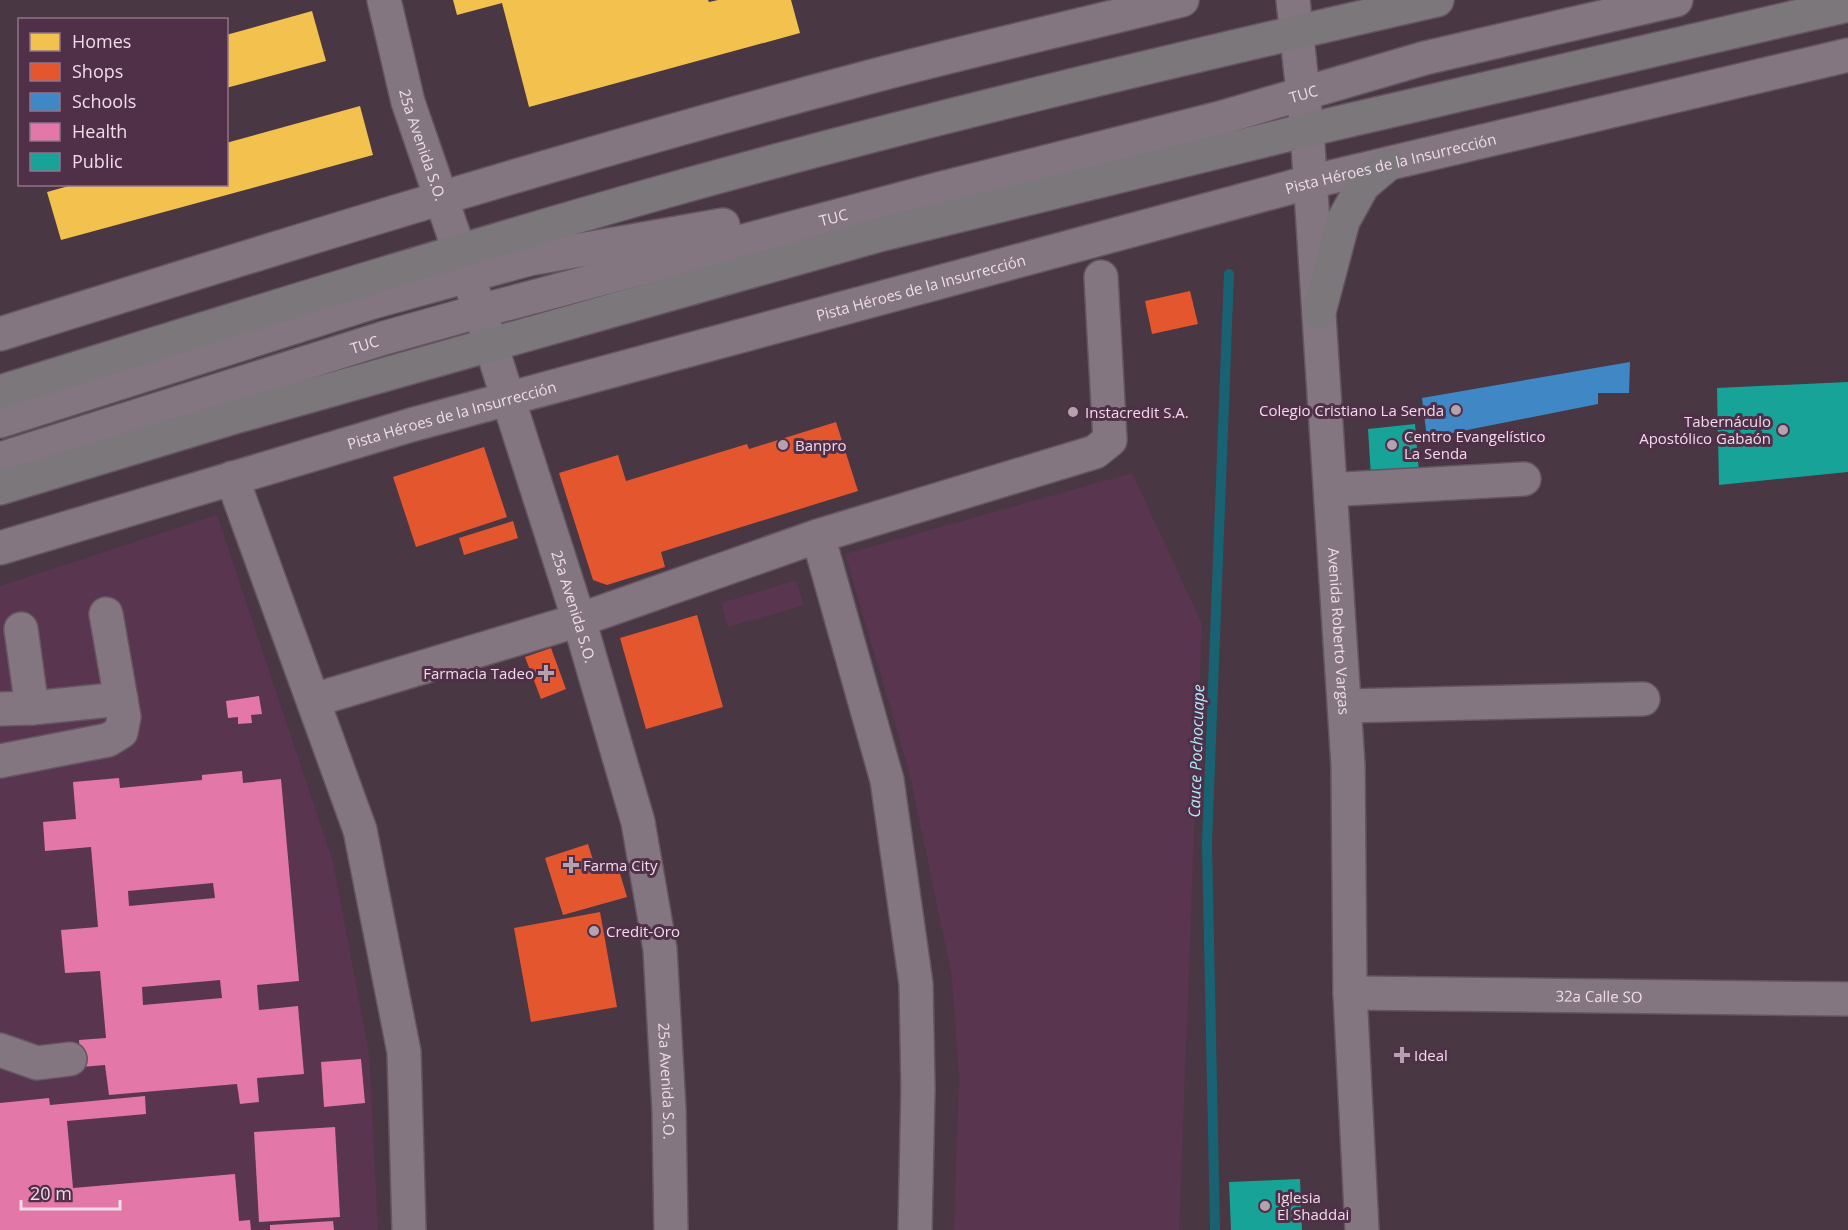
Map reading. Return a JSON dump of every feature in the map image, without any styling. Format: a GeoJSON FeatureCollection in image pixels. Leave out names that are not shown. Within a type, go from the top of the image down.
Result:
{"type":"FeatureCollection","features":[{"type":"Feature","properties":{"kind":"main road"},"geometry":{"type":"LineString","coordinates":[[0,392],[366,278],[464,264],[783,160],[1296,32],[1437,0]]}},
{"type":"Feature","properties":{"kind":"main road"},"geometry":{"type":"LineString","coordinates":[[0,488],[231,418],[879,235],[1307,130],[1848,5]]}},
{"type":"Feature","properties":{"kind":"main road"},"geometry":{"type":"LineString","coordinates":[[1319,312],[1343,221],[1363,185],[1388,164]]}},
{"type":"Feature","properties":{"kind":"street","name":"25a Avenida S.O."},"geometry":{"type":"LineString","coordinates":[[384,0],[408,102],[480,311],[579,620],[638,822],[660,949],[669,1110],[671,1230]]}},
{"type":"Feature","properties":{"kind":"street"},"geometry":{"type":"LineString","coordinates":[[0,334],[349,224],[859,79],[1182,0]]}},
{"type":"Feature","properties":{"kind":"street","name":"Avenida Roberto Vargas"},"geometry":{"type":"LineString","coordinates":[[1293,0],[1307,130],[1345,706],[1348,765],[1350,993],[1362,1230]]}},
{"type":"Feature","properties":{"kind":"street","name":"TUC"},"geometry":{"type":"LineString","coordinates":[[0,459],[384,338],[1302,84],[1410,41],[1590,0]]}},
{"type":"Feature","properties":{"kind":"street","name":"TUC"},"geometry":{"type":"LineString","coordinates":[[0,421],[373,302],[464,264],[529,259],[704,230],[1214,99],[1302,84],[1425,58],[1676,0]]}},
{"type":"Feature","properties":{"kind":"street","name":"Pista Héroes de la Insurrección"},"geometry":{"type":"LineString","coordinates":[[0,548],[507,399],[1310,182],[1848,55]]}},
{"type":"Feature","properties":{"kind":"street"},"geometry":{"type":"LineString","coordinates":[[314,700],[579,620],[818,536],[1095,452],[1110,440],[1101,277]]}},
{"type":"Feature","properties":{"kind":"street"},"geometry":{"type":"LineString","coordinates":[[232,478],[360,830],[404,1052],[409,1230]]}},
{"type":"Feature","properties":{"kind":"street"},"geometry":{"type":"LineString","coordinates":[[1344,489],[1524,479]]}},
{"type":"Feature","properties":{"kind":"street"},"geometry":{"type":"LineString","coordinates":[[818,536],[887,780],[916,984],[918,1088],[915,1230]]}},
{"type":"Feature","properties":{"kind":"street"},"geometry":{"type":"LineString","coordinates":[[0,761],[108,740],[121,732],[124,717],[106,614]]}},
{"type":"Feature","properties":{"kind":"street"},"geometry":{"type":"LineString","coordinates":[[21,629],[32,708]]}},
{"type":"Feature","properties":{"kind":"street"},"geometry":{"type":"LineString","coordinates":[[0,709],[121,699]]}},
{"type":"Feature","properties":{"kind":"street"},"geometry":{"type":"LineString","coordinates":[[1345,706],[1643,699]]}},
{"type":"Feature","properties":{"kind":"street","name":"32a Calle SO"},"geometry":{"type":"LineString","coordinates":[[1350,993],[1848,999]]}},
{"type":"Feature","properties":{"kind":"street"},"geometry":{"type":"LineString","coordinates":[[0,1050],[37,1063],[70,1059]]}},
{"type":"Feature","properties":{"kind":"shaded area"},"geometry":{"type":"Polygon","coordinates":[[[1132,473],[1202,624],[1179,1230],[954,1230],[959,1077],[952,977],[909,771],[845,554],[1132,473]]]}},
{"type":"Feature","properties":{"kind":"shaded area"},"geometry":{"type":"Polygon","coordinates":[[[217,515],[333,862],[369,1054],[378,1230],[0,1230],[0,586],[217,515]]]}},
{"type":"Feature","properties":{"kind":"shaded area"},"geometry":{"type":"Polygon","coordinates":[[[796,580],[804,605],[728,627],[721,603],[796,580]]]}},
{"type":"Feature","properties":{"kind":"building: Homes"},"geometry":{"type":"Polygon","coordinates":[[[453,0],[708,0],[709,2],[791,0],[800,33],[529,107],[502,3],[457,15],[453,0]]]}},
{"type":"Feature","properties":{"kind":"building: Homes"},"geometry":{"type":"Polygon","coordinates":[[[312,11],[326,61],[228,87],[228,34],[312,11]]]}},
{"type":"Feature","properties":{"kind":"building: Homes"},"geometry":{"type":"Polygon","coordinates":[[[360,106],[373,155],[61,240],[47,192],[69,186],[228,186],[228,142],[360,106]]]}},
{"type":"Feature","properties":{"kind":"building: Shops"},"geometry":{"type":"Polygon","coordinates":[[[1190,291],[1198,324],[1152,334],[1145,301],[1190,291]]]}},
{"type":"Feature","properties":{"kind":"building: Shops"},"geometry":{"type":"Polygon","coordinates":[[[836,422],[858,491],[661,552],[665,567],[607,585],[593,580],[559,473],[618,455],[626,481],[747,444],[749,449],[836,422]]]}},
{"type":"Feature","properties":{"kind":"building: Shops"},"geometry":{"type":"Polygon","coordinates":[[[484,447],[507,517],[416,547],[393,477],[484,447]]]}},
{"type":"Feature","properties":{"kind":"building: Shops"},"geometry":{"type":"Polygon","coordinates":[[[513,521],[518,538],[464,555],[459,538],[513,521]]]}},
{"type":"Feature","properties":{"kind":"building: Shops"},"geometry":{"type":"Polygon","coordinates":[[[697,615],[723,707],[646,729],[620,638],[697,615]]]}},
{"type":"Feature","properties":{"kind":"building: Shops","name":"Farmacia Tadeo"},"geometry":{"type":"Polygon","coordinates":[[[551,648],[566,689],[541,699],[525,657],[551,648]]]}},
{"type":"Feature","properties":{"kind":"building: Shops"},"geometry":{"type":"Polygon","coordinates":[[[588,844],[597,873],[618,867],[627,897],[563,915],[545,858],[588,844]]]}},
{"type":"Feature","properties":{"kind":"building: Shops"},"geometry":{"type":"Polygon","coordinates":[[[600,912],[617,1007],[531,1022],[514,928],[600,912]]]}},
{"type":"Feature","properties":{"kind":"building: Schools"},"geometry":{"type":"Polygon","coordinates":[[[1630,362],[1629,393],[1598,393],[1598,404],[1427,438],[1422,398],[1630,362]]]}},
{"type":"Feature","properties":{"kind":"building: Health"},"geometry":{"type":"Polygon","coordinates":[[[259,696],[262,714],[251,715],[252,723],[238,724],[238,717],[228,718],[226,701],[259,696]]]}},
{"type":"Feature","properties":{"kind":"building: Health"},"geometry":{"type":"Polygon","coordinates":[[[242,771],[243,783],[281,779],[299,981],[257,985],[259,1010],[298,1006],[304,1074],[257,1078],[259,1102],[240,1104],[237,1084],[109,1095],[105,1065],[81,1067],[79,1040],[106,1038],[100,971],[65,973],[61,930],[98,927],[91,847],[45,851],[43,822],[76,819],[73,782],[119,778],[120,788],[202,780],[202,775],[242,771]],[[213,883],[128,891],[129,906],[215,898],[213,883]],[[220,980],[142,987],[143,1005],[222,998],[220,980]]]}},
{"type":"Feature","properties":{"kind":"building: Health"},"geometry":{"type":"Polygon","coordinates":[[[361,1059],[365,1103],[324,1107],[321,1062],[361,1059]]]}},
{"type":"Feature","properties":{"kind":"building: Health"},"geometry":{"type":"Polygon","coordinates":[[[145,1096],[146,1114],[67,1121],[73,1188],[235,1174],[239,1221],[250,1220],[251,1230],[0,1230],[0,1103],[49,1098],[50,1105],[145,1096]]]}},
{"type":"Feature","properties":{"kind":"building: Health"},"geometry":{"type":"Polygon","coordinates":[[[335,1127],[340,1217],[259,1222],[254,1132],[335,1127]]]}},
{"type":"Feature","properties":{"kind":"building: Health"},"geometry":{"type":"Polygon","coordinates":[[[333,1221],[334,1230],[270,1230],[270,1225],[333,1221]]]}},
{"type":"Feature","properties":{"kind":"building: Public","name":"Tabernáculo Apostólico Gabaón"},"geometry":{"type":"Polygon","coordinates":[[[1848,382],[1848,472],[1719,485],[1717,388],[1848,382]]]}},
{"type":"Feature","properties":{"kind":"building: Public"},"geometry":{"type":"Polygon","coordinates":[[[1415,424],[1419,473],[1371,477],[1368,429],[1415,424]]]}},
{"type":"Feature","properties":{"kind":"building: Public","name":"Iglesia El Shaddai"},"geometry":{"type":"Polygon","coordinates":[[[1300,1179],[1302,1230],[1231,1230],[1229,1182],[1300,1179]]]}},
{"type":"Feature","properties":{"kind":"waterway","name":"Cauce Pochocuape"},"geometry":{"type":"LineString","coordinates":[[1215,1230],[1207,843],[1229,274]]}},
{"type":"Feature","properties":{"kind":"place","name":"Colegio Cristiano La Senda"},"geometry":{"type":"Point","coordinates":[1456,410]}},
{"type":"Feature","properties":{"kind":"place","name":"Instacredit S.A."},"geometry":{"type":"Point","coordinates":[1073,412]}},
{"type":"Feature","properties":{"kind":"place","name":"Tabernáculo Apostólico Gabaón"},"geometry":{"type":"Point","coordinates":[1783,430]}},
{"type":"Feature","properties":{"kind":"place","name":"Banpro"},"geometry":{"type":"Point","coordinates":[783,445]}},
{"type":"Feature","properties":{"kind":"place","name":"Centro Evangelístico La Senda"},"geometry":{"type":"Point","coordinates":[1392,445]}},
{"type":"Feature","properties":{"kind":"place","name":"Farmacia Tadeo"},"geometry":{"type":"Point","coordinates":[546,673]}},
{"type":"Feature","properties":{"kind":"place","name":"Farma City"},"geometry":{"type":"Point","coordinates":[571,865]}},
{"type":"Feature","properties":{"kind":"place","name":"Credit-Oro"},"geometry":{"type":"Point","coordinates":[594,931]}},
{"type":"Feature","properties":{"kind":"place","name":"Ideal"},"geometry":{"type":"Point","coordinates":[1402,1055]}},
{"type":"Feature","properties":{"kind":"place","name":"Iglesia El Shaddai"},"geometry":{"type":"Point","coordinates":[1265,1206]}}]}
